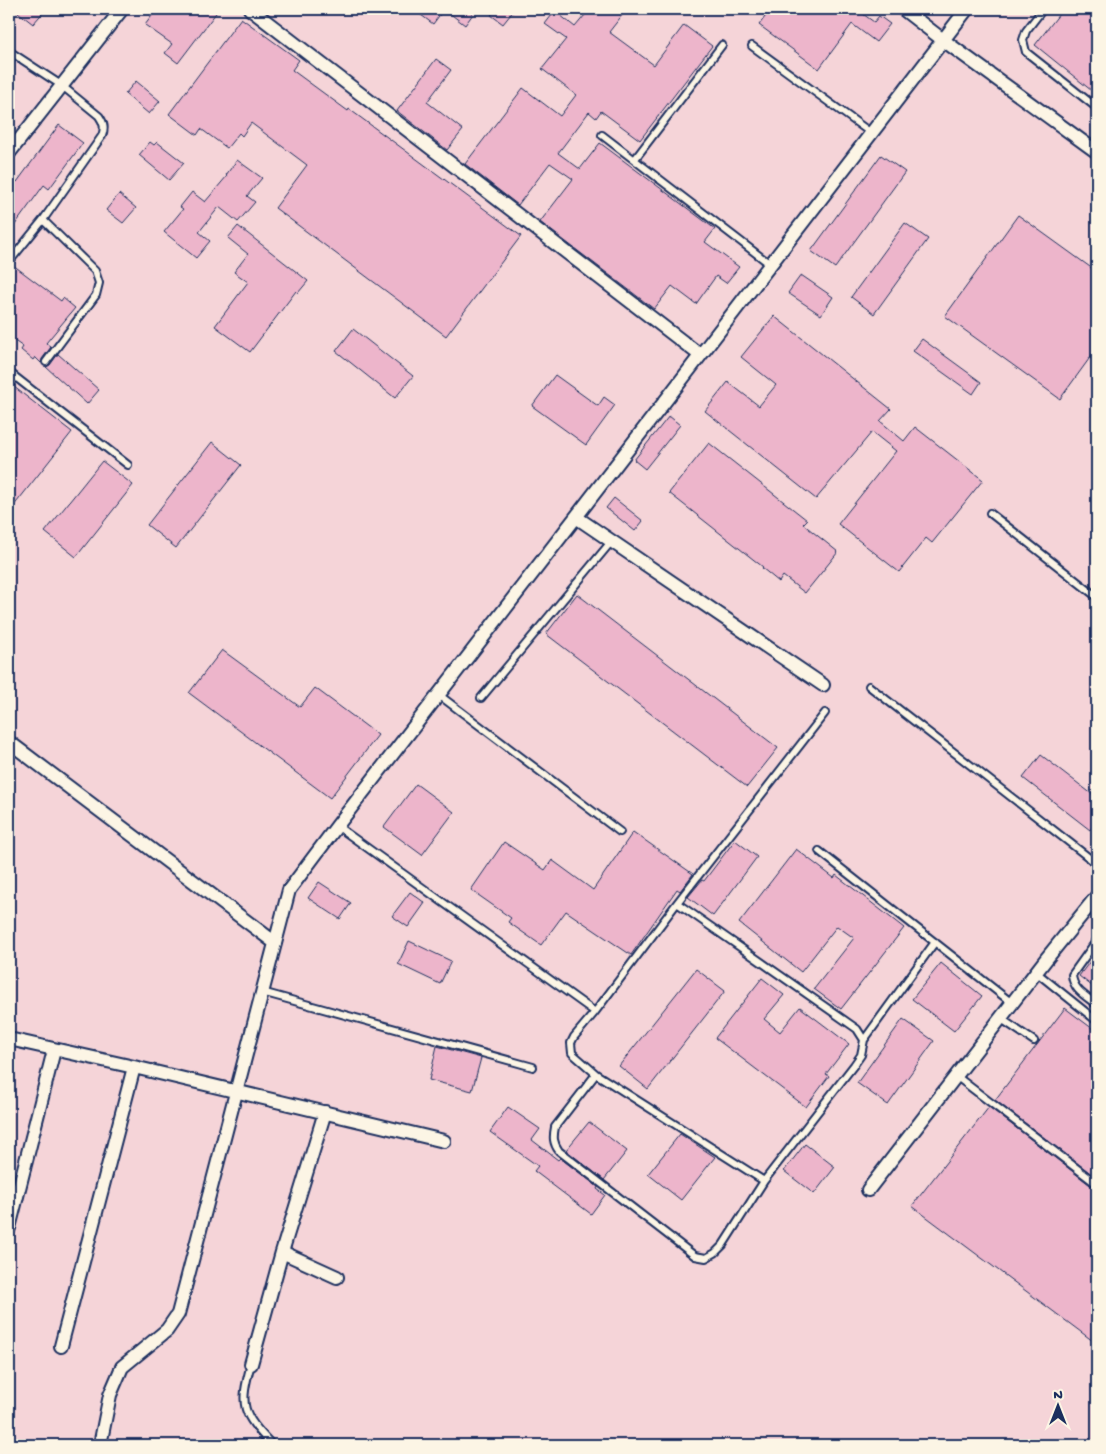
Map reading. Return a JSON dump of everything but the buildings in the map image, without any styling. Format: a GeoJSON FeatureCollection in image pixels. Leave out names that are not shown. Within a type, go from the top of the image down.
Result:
{"type":"FeatureCollection","features":[{"type":"Feature","properties":{"kind":"street"},"geometry":{"type":"LineString","coordinates":[[9,153],[122,9]]}},
{"type":"Feature","properties":{"kind":"street"},"geometry":{"type":"LineString","coordinates":[[250,9],[700,355]]}},
{"type":"Feature","properties":{"kind":"street"},"geometry":{"type":"LineString","coordinates":[[904,9],[943,40],[1097,152]]}},
{"type":"Feature","properties":{"kind":"street"},"geometry":{"type":"LineString","coordinates":[[100,1445],[110,1395],[122,1367],[167,1330],[178,1314],[288,890],[967,9]]}},
{"type":"Feature","properties":{"kind":"street"},"geometry":{"type":"LineString","coordinates":[[576,517],[823,685]]}},
{"type":"Feature","properties":{"kind":"street"},"geometry":{"type":"LineString","coordinates":[[9,742],[274,942]]}},
{"type":"Feature","properties":{"kind":"street"},"geometry":{"type":"LineString","coordinates":[[868,1190],[1000,1018],[1097,896]]}},
{"type":"Feature","properties":{"kind":"street"},"geometry":{"type":"LineString","coordinates":[[9,1039],[444,1141]]}},
{"type":"Feature","properties":{"kind":"street"},"geometry":{"type":"LineString","coordinates":[[9,1228],[54,1050]]}},
{"type":"Feature","properties":{"kind":"street"},"geometry":{"type":"LineString","coordinates":[[61,1346],[134,1067]]}},
{"type":"Feature","properties":{"kind":"street"},"geometry":{"type":"LineString","coordinates":[[251,1364],[282,1252],[325,1112]]}},
{"type":"Feature","properties":{"kind":"street"},"geometry":{"type":"LineString","coordinates":[[282,1252],[336,1277]]}},
{"type":"Feature","properties":{"kind":"lane"},"geometry":{"type":"LineString","coordinates":[[1043,9],[1026,31],[1023,40],[1026,52],[1097,108]]}},
{"type":"Feature","properties":{"kind":"lane"},"geometry":{"type":"LineString","coordinates":[[635,159],[722,45]]}},
{"type":"Feature","properties":{"kind":"lane"},"geometry":{"type":"LineString","coordinates":[[752,46],[871,133]]}},
{"type":"Feature","properties":{"kind":"lane"},"geometry":{"type":"LineString","coordinates":[[9,51],[61,85],[100,116],[105,129],[43,220],[9,262]]}},
{"type":"Feature","properties":{"kind":"lane"},"geometry":{"type":"LineString","coordinates":[[602,135],[770,264]]}},
{"type":"Feature","properties":{"kind":"lane"},"geometry":{"type":"LineString","coordinates":[[43,220],[95,271],[99,284],[96,295],[46,362]]}},
{"type":"Feature","properties":{"kind":"lane"},"geometry":{"type":"LineString","coordinates":[[9,372],[128,465]]}},
{"type":"Feature","properties":{"kind":"lane"},"geometry":{"type":"LineString","coordinates":[[990,513],[1097,597]]}},
{"type":"Feature","properties":{"kind":"lane"},"geometry":{"type":"LineString","coordinates":[[481,698],[611,542]]}},
{"type":"Feature","properties":{"kind":"lane"},"geometry":{"type":"LineString","coordinates":[[869,686],[1097,864]]}},
{"type":"Feature","properties":{"kind":"lane"},"geometry":{"type":"LineString","coordinates":[[439,695],[620,832]]}},
{"type":"Feature","properties":{"kind":"lane"},"geometry":{"type":"LineString","coordinates":[[764,1181],[596,1074],[572,1053],[571,1043],[825,713]]}},
{"type":"Feature","properties":{"kind":"lane"},"geometry":{"type":"LineString","coordinates":[[336,826],[595,1012]]}},
{"type":"Feature","properties":{"kind":"lane"},"geometry":{"type":"LineString","coordinates":[[819,851],[1012,1003]]}},
{"type":"Feature","properties":{"kind":"lane"},"geometry":{"type":"LineString","coordinates":[[678,904],[857,1028],[864,1040]]}},
{"type":"Feature","properties":{"kind":"lane"},"geometry":{"type":"LineString","coordinates":[[1097,940],[1072,975],[1072,982],[1075,987],[1097,1005]]}},
{"type":"Feature","properties":{"kind":"lane"},"geometry":{"type":"LineString","coordinates":[[596,1074],[555,1127],[554,1145],[559,1151],[695,1256],[706,1258],[715,1253],[723,1244],[764,1181],[854,1065],[861,1055],[864,1040],[936,942]]}},
{"type":"Feature","properties":{"kind":"lane"},"geometry":{"type":"LineString","coordinates":[[1036,972],[1097,1021]]}},
{"type":"Feature","properties":{"kind":"lane"},"geometry":{"type":"LineString","coordinates":[[262,992],[533,1067]]}},
{"type":"Feature","properties":{"kind":"lane"},"geometry":{"type":"LineString","coordinates":[[1000,1018],[1034,1041]]}},
{"type":"Feature","properties":{"kind":"lane"},"geometry":{"type":"LineString","coordinates":[[956,1076],[1097,1184]]}},
{"type":"Feature","properties":{"kind":"lane"},"geometry":{"type":"LineString","coordinates":[[251,1364],[244,1388],[244,1405],[250,1420],[272,1445]]}},
{"type":"Feature","properties":{"kind":"shaded area"},"geometry":{"type":"Polygon","coordinates":[[[9,9],[1097,9],[1097,1445],[9,1445],[9,9]]]}}]}
